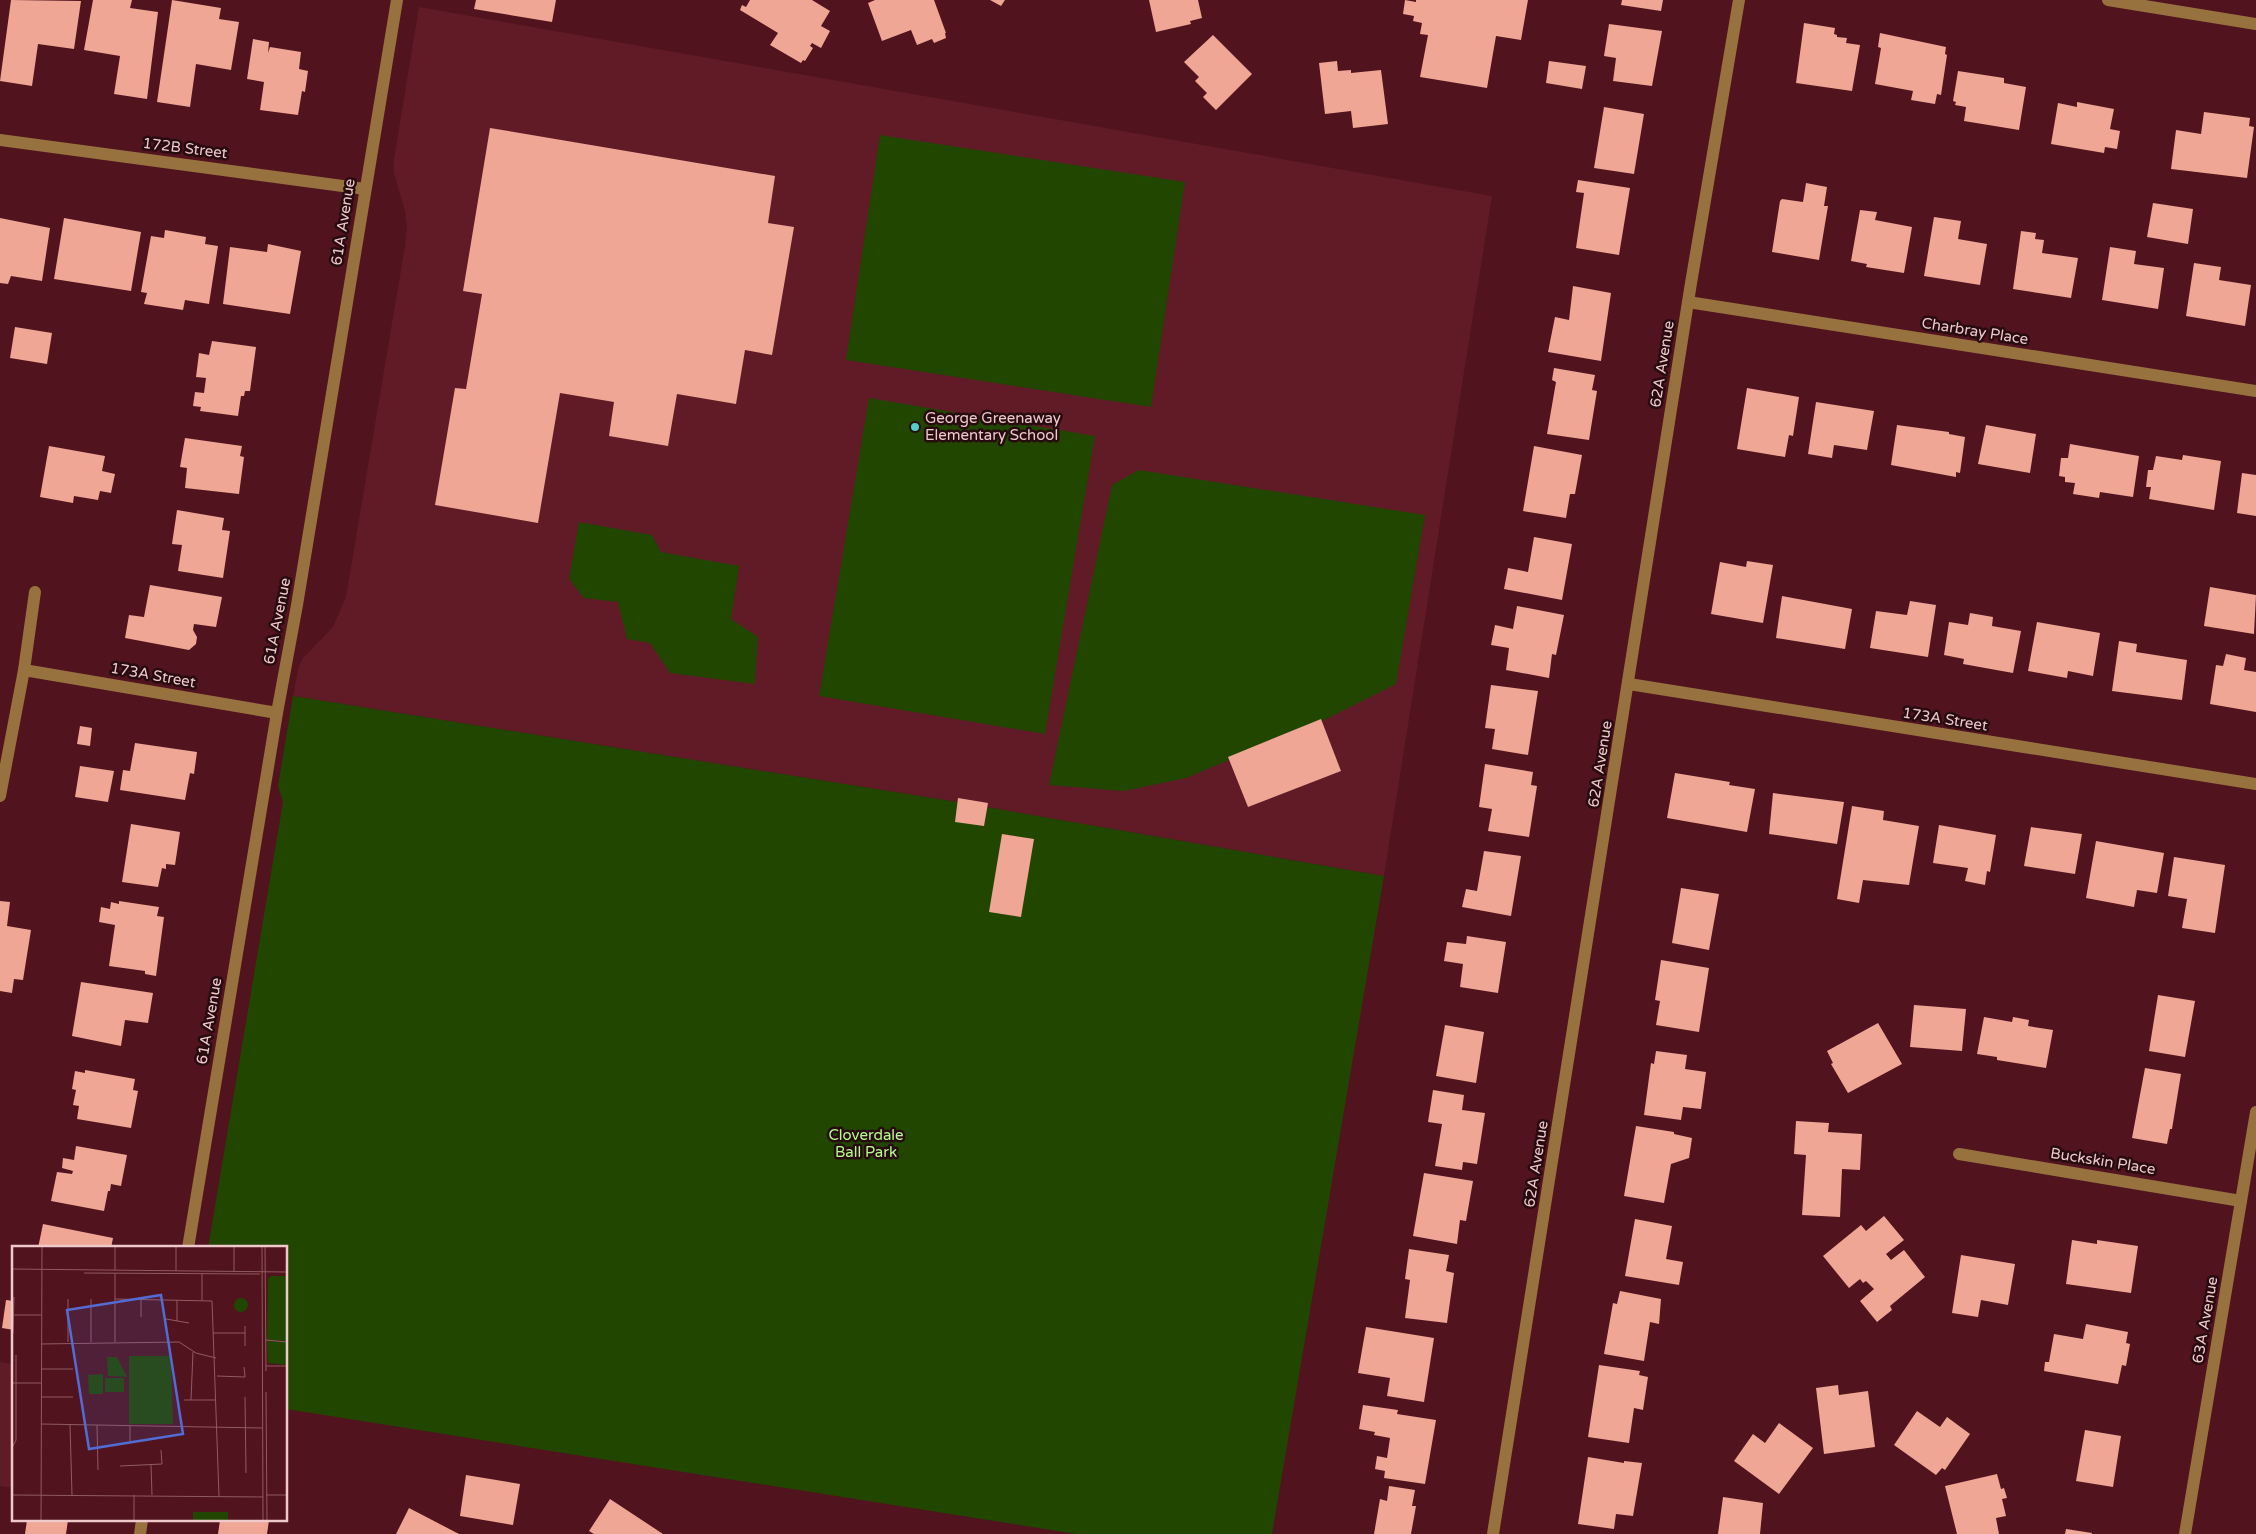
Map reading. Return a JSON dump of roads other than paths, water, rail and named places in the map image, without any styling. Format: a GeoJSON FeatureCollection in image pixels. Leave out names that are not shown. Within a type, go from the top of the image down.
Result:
{"type":"FeatureCollection","features":[{"type":"Feature","properties":{"kind":"street","name":"61A Avenue"},"geometry":{"type":"LineString","coordinates":[[188,1246],[277,713],[297,605],[396,0]]}},
{"type":"Feature","properties":{"kind":"street","name":"62A Avenue"},"geometry":{"type":"LineString","coordinates":[[1493,1534],[1688,302],[1739,0]]}},
{"type":"Feature","properties":{"kind":"street"},"geometry":{"type":"LineString","coordinates":[[2108,0],[2256,24]]}},
{"type":"Feature","properties":{"kind":"street","name":"172B Street"},"geometry":{"type":"LineString","coordinates":[[0,140],[338,184],[365,190]]}},
{"type":"Feature","properties":{"kind":"street","name":"Charbray Place"},"geometry":{"type":"LineString","coordinates":[[1688,302],[2256,391]]}},
{"type":"Feature","properties":{"kind":"street"},"geometry":{"type":"LineString","coordinates":[[0,796],[24,670],[35,592]]}},
{"type":"Feature","properties":{"kind":"street","name":"173A Street"},"geometry":{"type":"LineString","coordinates":[[24,670],[277,713]]}},
{"type":"Feature","properties":{"kind":"street","name":"173A Street"},"geometry":{"type":"LineString","coordinates":[[1629,684],[2256,784]]}},
{"type":"Feature","properties":{"kind":"street","name":"63A Avenue"},"geometry":{"type":"LineString","coordinates":[[2185,1534],[2256,1112]]}},
{"type":"Feature","properties":{"kind":"street","name":"Buckskin Place"},"geometry":{"type":"LineString","coordinates":[[1959,1154],[2241,1201]]}},
{"type":"Feature","properties":{"kind":"place","name":"George Greenaway Elementary School"},"geometry":{"type":"Point","coordinates":[915,427]}},
{"type":"Feature","properties":{"kind":"park label","name":"Cloverdale Ball Park"},"geometry":{"type":"Point","coordinates":[866,1144]}}]}
